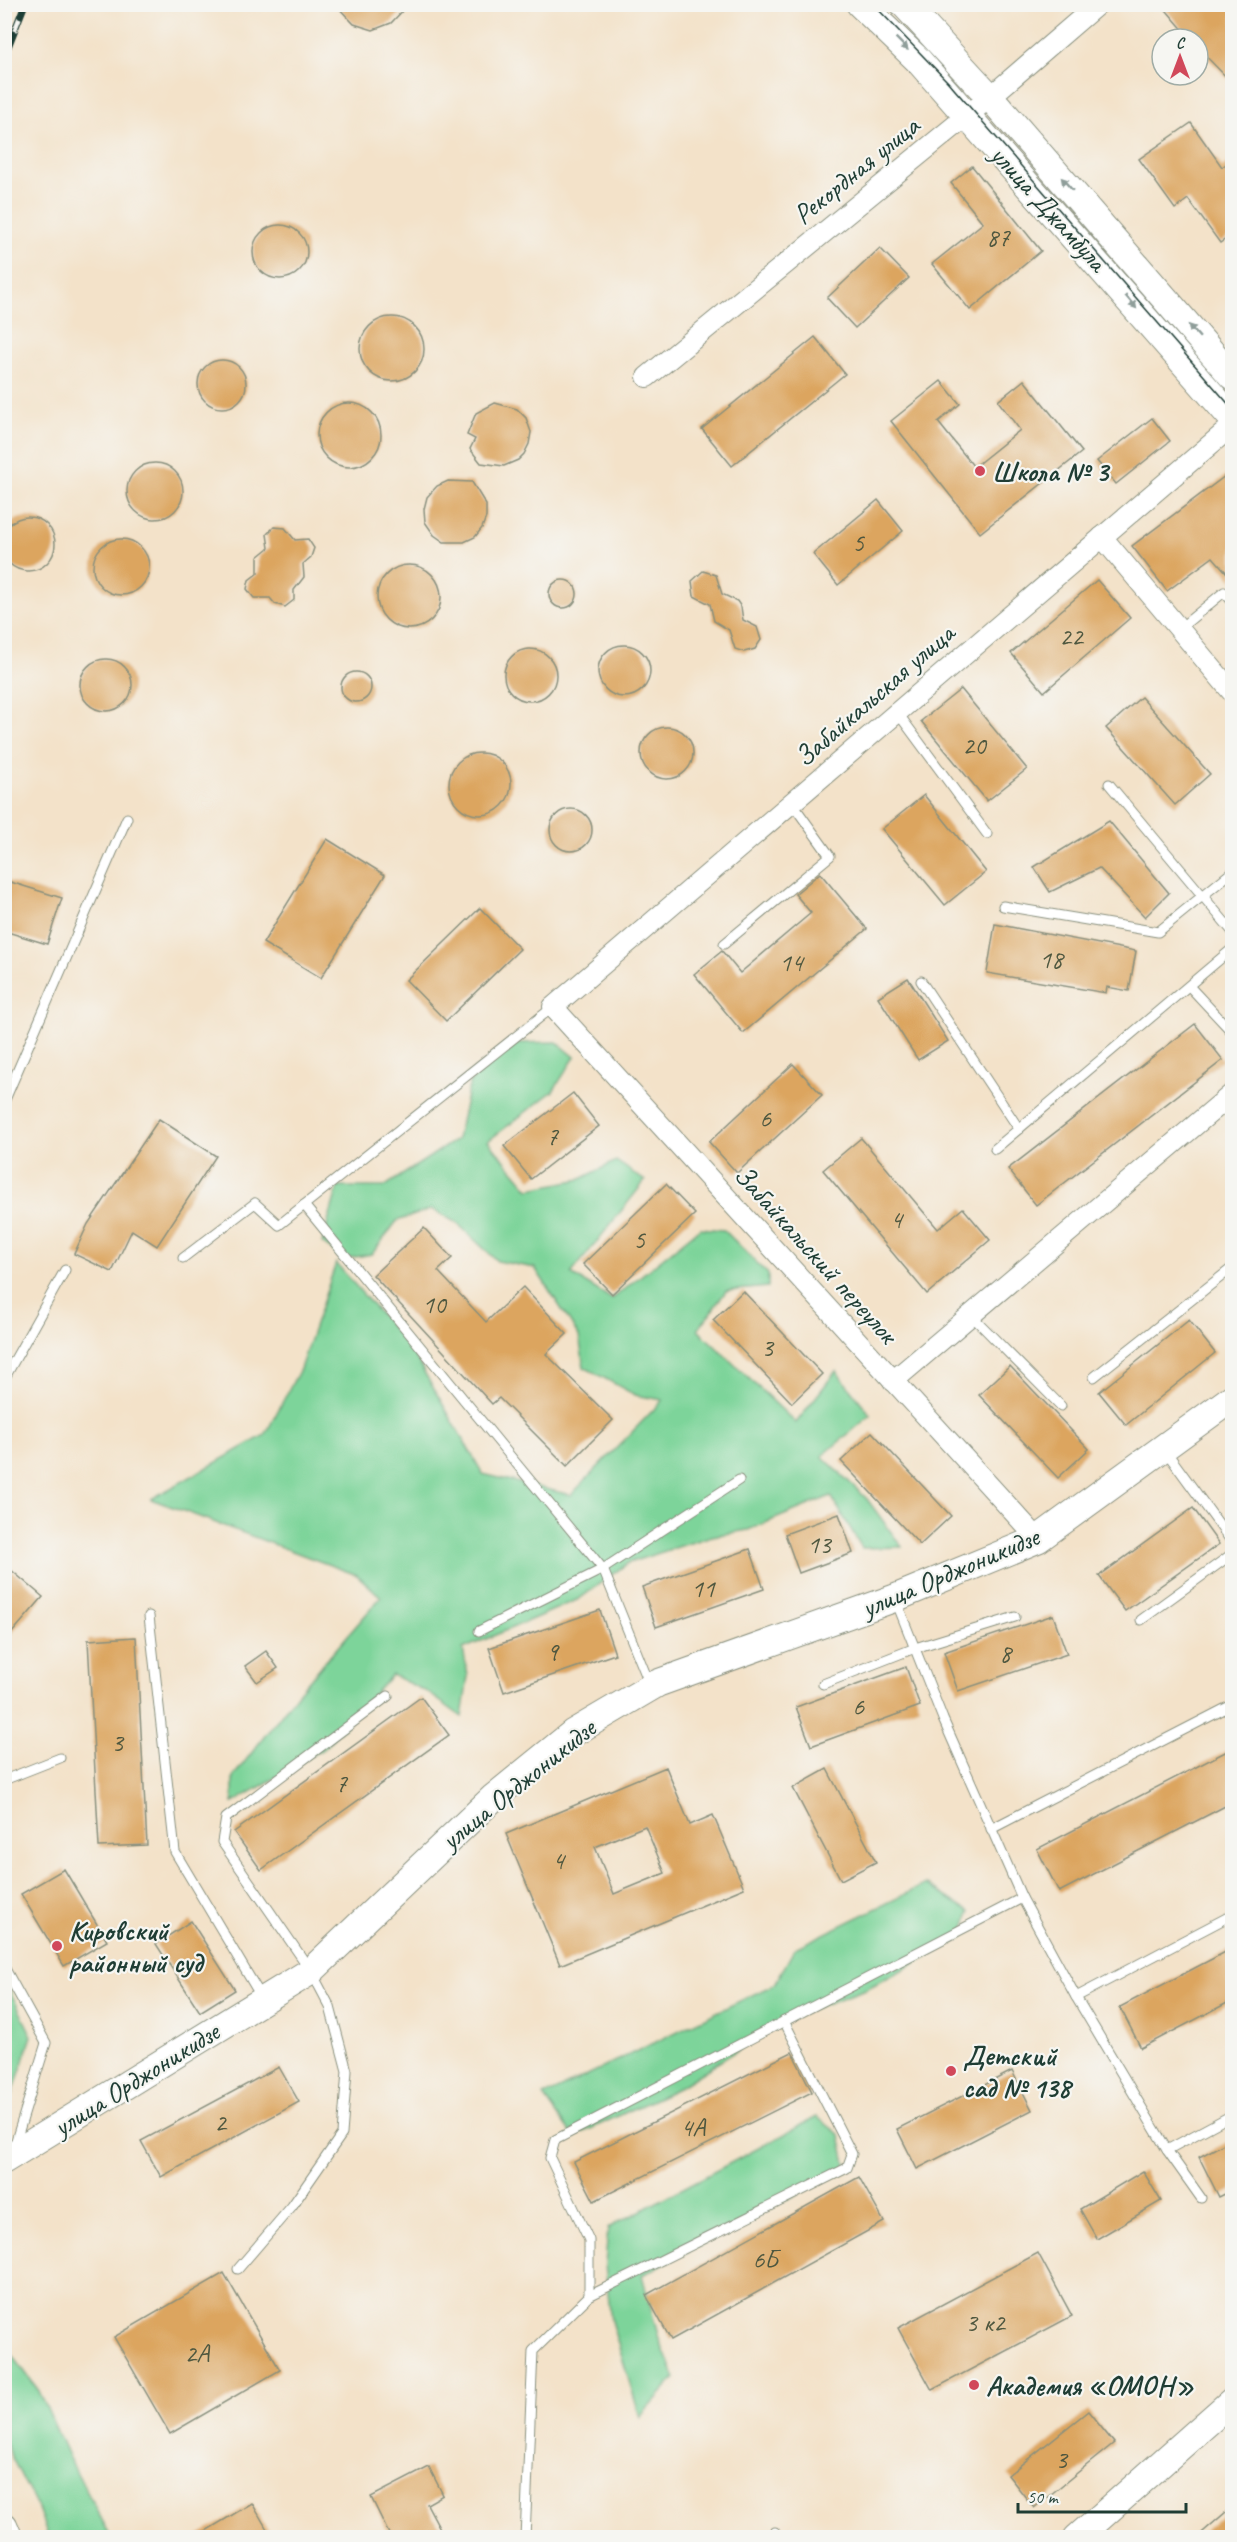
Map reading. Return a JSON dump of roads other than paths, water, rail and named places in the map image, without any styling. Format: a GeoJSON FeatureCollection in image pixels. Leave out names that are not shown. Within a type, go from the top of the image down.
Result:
{"type":"FeatureCollection","features":[{"type":"Feature","properties":{"kind":"street","name":"улица Джамбула"},"geometry":{"type":"LineString","coordinates":[[860,4],[918,60],[1071,231],[1233,418]]}},
{"type":"Feature","properties":{"kind":"street","name":"улица Джамбула"},"geometry":{"type":"LineString","coordinates":[[904,4],[990,97],[1233,375]]}},
{"type":"Feature","properties":{"kind":"street","name":"Рекордная улица"},"geometry":{"type":"LineString","coordinates":[[647,377],[990,97],[1098,4]]}},
{"type":"Feature","properties":{"kind":"street","name":"Забайкальская улица"},"geometry":{"type":"LineString","coordinates":[[553,1007],[1233,426]]}},
{"type":"Feature","properties":{"kind":"street"},"geometry":{"type":"LineString","coordinates":[[1102,537],[1233,692]]}},
{"type":"Feature","properties":{"kind":"street","name":"Забайкальский переулок"},"geometry":{"type":"LineString","coordinates":[[553,1007],[1038,1539]]}},
{"type":"Feature","properties":{"kind":"street"},"geometry":{"type":"LineString","coordinates":[[893,1381],[1233,1094]]}},
{"type":"Feature","properties":{"kind":"street","name":"улица Орджоникидзе"},"geometry":{"type":"LineString","coordinates":[[8,2158],[310,1971],[494,1798],[573,1733],[651,1687],[895,1598],[1038,1539],[1233,1398]]}},
{"type":"Feature","properties":{"kind":"street"},"geometry":{"type":"LineString","coordinates":[[1077,2538],[1233,2401]]}},
{"type":"Feature","properties":{"kind":"street"},"geometry":{"type":"LineString","coordinates":[[4,2526],[9,2538]]}},
{"type":"Feature","properties":{"kind":"lane"},"geometry":{"type":"LineString","coordinates":[[1179,629],[1224,592],[1233,601]]}},
{"type":"Feature","properties":{"kind":"lane"},"geometry":{"type":"LineString","coordinates":[[897,712],[987,834]]}},
{"type":"Feature","properties":{"kind":"lane"},"geometry":{"type":"LineString","coordinates":[[1109,784],[1233,932]]}},
{"type":"Feature","properties":{"kind":"lane"},"geometry":{"type":"LineString","coordinates":[[724,944],[830,856],[792,803]]}},
{"type":"Feature","properties":{"kind":"lane"},"geometry":{"type":"LineString","coordinates":[[4,1102],[127,818]]}},
{"type":"Feature","properties":{"kind":"lane"},"geometry":{"type":"LineString","coordinates":[[1003,906],[1158,932],[1233,872]]}},
{"type":"Feature","properties":{"kind":"lane"},"geometry":{"type":"LineString","coordinates":[[995,1149],[1233,949]]}},
{"type":"Feature","properties":{"kind":"lane"},"geometry":{"type":"LineString","coordinates":[[921,981],[1019,1129]]}},
{"type":"Feature","properties":{"kind":"lane"},"geometry":{"type":"LineString","coordinates":[[1189,986],[1233,1032]]}},
{"type":"Feature","properties":{"kind":"lane"},"geometry":{"type":"LineString","coordinates":[[183,1258],[255,1203],[279,1225],[553,1007]]}},
{"type":"Feature","properties":{"kind":"lane"},"geometry":{"type":"LineString","coordinates":[[304,1205],[512,1463],[603,1569],[651,1687]]}},
{"type":"Feature","properties":{"kind":"lane"},"geometry":{"type":"LineString","coordinates":[[1095,1377],[1233,1268]]}},
{"type":"Feature","properties":{"kind":"lane"},"geometry":{"type":"LineString","coordinates":[[4,1379],[64,1270]]}},
{"type":"Feature","properties":{"kind":"lane"},"geometry":{"type":"LineString","coordinates":[[970,1315],[1061,1406]]}},
{"type":"Feature","properties":{"kind":"lane"},"geometry":{"type":"LineString","coordinates":[[1164,1448],[1233,1542]]}},
{"type":"Feature","properties":{"kind":"lane"},"geometry":{"type":"LineString","coordinates":[[479,1631],[603,1569],[739,1480]]}},
{"type":"Feature","properties":{"kind":"lane"},"geometry":{"type":"LineString","coordinates":[[1141,1620],[1233,1554]]}},
{"type":"Feature","properties":{"kind":"lane"},"geometry":{"type":"LineString","coordinates":[[895,1598],[1022,1898],[1076,1997],[1167,2150],[1201,2198]]}},
{"type":"Feature","properties":{"kind":"lane"},"geometry":{"type":"LineString","coordinates":[[149,1616],[175,1852],[263,2001]]}},
{"type":"Feature","properties":{"kind":"lane"},"geometry":{"type":"LineString","coordinates":[[823,1684],[915,1648],[1015,1617]]}},
{"type":"Feature","properties":{"kind":"lane"},"geometry":{"type":"LineString","coordinates":[[238,2269],[292,2206],[342,2134],[347,2071],[330,2007],[310,1971],[222,1842],[226,1818],[388,1696]]}},
{"type":"Feature","properties":{"kind":"lane"},"geometry":{"type":"LineString","coordinates":[[991,1829],[1233,1705]]}},
{"type":"Feature","properties":{"kind":"lane"},"geometry":{"type":"LineString","coordinates":[[4,1780],[60,1758]]}},
{"type":"Feature","properties":{"kind":"lane"},"geometry":{"type":"LineString","coordinates":[[589,2296],[589,2240],[550,2158],[555,2140],[1022,1898]]}},
{"type":"Feature","properties":{"kind":"lane"},"geometry":{"type":"LineString","coordinates":[[1076,1997],[1233,1915]]}},
{"type":"Feature","properties":{"kind":"lane"},"geometry":{"type":"LineString","coordinates":[[4,1966],[46,2043],[8,2158]]}},
{"type":"Feature","properties":{"kind":"lane"},"geometry":{"type":"LineString","coordinates":[[525,2538],[533,2351],[589,2296],[847,2168],[852,2154],[784,2022]]}},
{"type":"Feature","properties":{"kind":"lane"},"geometry":{"type":"LineString","coordinates":[[1167,2150],[1233,2115]]}},
{"type":"Feature","properties":{"kind":"tram line"},"geometry":{"type":"LineString","coordinates":[[873,4],[948,82],[1232,408]]}},
{"type":"Feature","properties":{"kind":"railway"},"geometry":{"type":"LineString","coordinates":[[4,57],[25,4]]}},
{"type":"Feature","properties":{"kind":"place","name":"Школа № 3"},"geometry":{"type":"Point","coordinates":[980,471]}},
{"type":"Feature","properties":{"kind":"place","name":"Кировский районный суд"},"geometry":{"type":"Point","coordinates":[57,1946]}},
{"type":"Feature","properties":{"kind":"place","name":"Детский сад № 138"},"geometry":{"type":"Point","coordinates":[951,2071]}},
{"type":"Feature","properties":{"kind":"place","name":"Академия «ОМОН»"},"geometry":{"type":"Point","coordinates":[974,2385]}}]}
